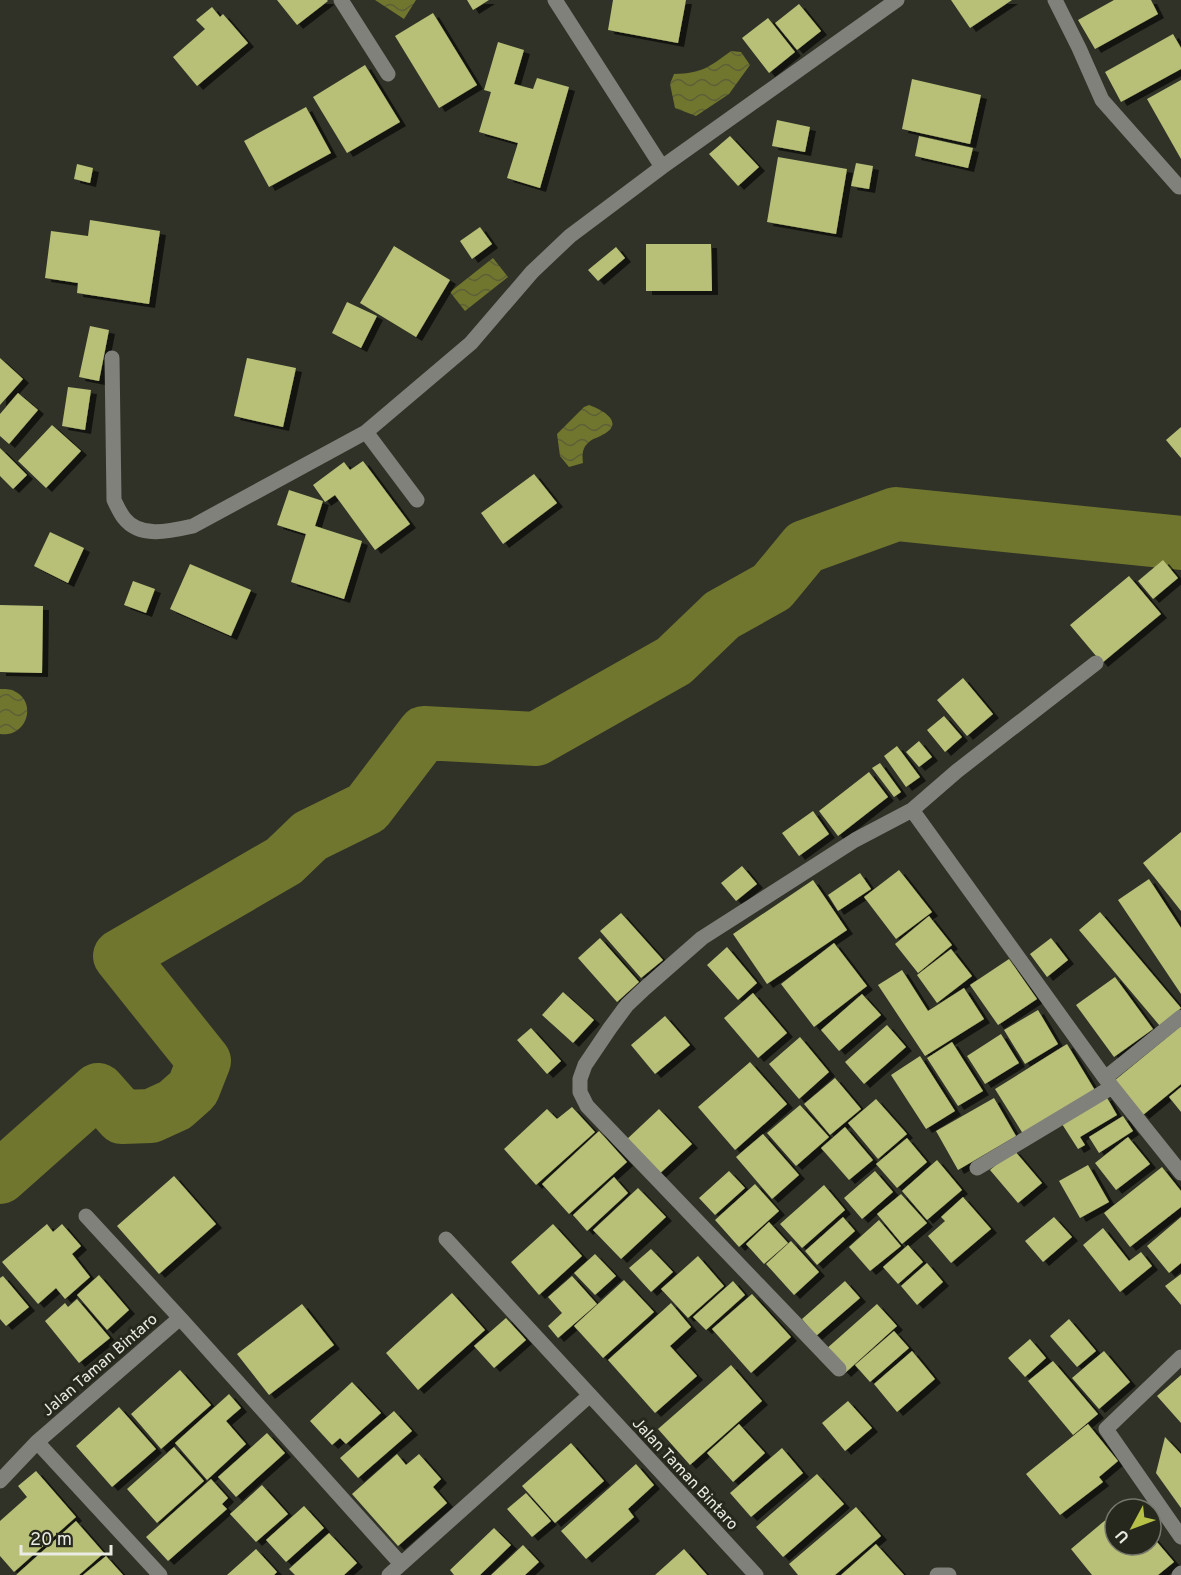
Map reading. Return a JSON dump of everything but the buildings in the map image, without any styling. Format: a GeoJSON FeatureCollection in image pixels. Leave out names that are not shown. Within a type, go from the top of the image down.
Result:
{"type":"FeatureCollection","features":[{"type":"Feature","properties":{"kind":"street"},"geometry":{"type":"LineString","coordinates":[[341,0],[388,74]]}},
{"type":"Feature","properties":{"kind":"street"},"geometry":{"type":"LineString","coordinates":[[555,0],[662,167]]}},
{"type":"Feature","properties":{"kind":"street"},"geometry":{"type":"LineString","coordinates":[[112,358],[114,501],[125,520],[141,530],[165,533],[193,526],[366,432],[471,343],[532,272],[570,236],[662,167],[897,0]]}},
{"type":"Feature","properties":{"kind":"street"},"geometry":{"type":"LineString","coordinates":[[1055,0],[1102,100],[1179,187]]}},
{"type":"Feature","properties":{"kind":"street"},"geometry":{"type":"LineString","coordinates":[[366,432],[417,500]]}},
{"type":"Feature","properties":{"kind":"street"},"geometry":{"type":"LineString","coordinates":[[839,1369],[587,1106],[580,1092],[580,1079],[585,1065],[627,1005],[702,938],[855,840],[912,810],[957,771],[1096,663]]}},
{"type":"Feature","properties":{"kind":"street"},"geometry":{"type":"LineString","coordinates":[[912,810],[1108,1082],[1181,1173]]}},
{"type":"Feature","properties":{"kind":"street"},"geometry":{"type":"LineString","coordinates":[[977,1168],[1108,1082],[1181,1017]]}},
{"type":"Feature","properties":{"kind":"street"},"geometry":{"type":"LineString","coordinates":[[86,1216],[180,1318]]}},
{"type":"Feature","properties":{"kind":"street","name":"Jalan Taman Bintaro"},"geometry":{"type":"LineString","coordinates":[[446,1239],[756,1575]]}},
{"type":"Feature","properties":{"kind":"street","name":"Jalan Taman Bintaro"},"geometry":{"type":"LineString","coordinates":[[0,1480],[37,1442],[180,1318],[401,1564]]}},
{"type":"Feature","properties":{"kind":"street"},"geometry":{"type":"LineString","coordinates":[[1181,1357],[1106,1429],[1181,1537]]}},
{"type":"Feature","properties":{"kind":"street"},"geometry":{"type":"LineString","coordinates":[[389,1575],[590,1395]]}},
{"type":"Feature","properties":{"kind":"street"},"geometry":{"type":"LineString","coordinates":[[37,1442],[160,1575]]}},
{"type":"Feature","properties":{"kind":"street"},"geometry":{"type":"LineString","coordinates":[[937,1575],[949,1575]]}},
{"type":"Feature","properties":{"kind":"water"},"geometry":{"type":"Polygon","coordinates":[[[375,0],[416,0],[404,19],[375,0]]]}},
{"type":"Feature","properties":{"kind":"water"},"geometry":{"type":"Polygon","coordinates":[[[731,51],[741,52],[750,65],[729,94],[696,116],[675,108],[670,84],[674,74],[705,68],[731,51]]]}},
{"type":"Feature","properties":{"kind":"water"},"geometry":{"type":"Polygon","coordinates":[[[493,258],[508,277],[465,311],[450,292],[493,258]]]}},
{"type":"Feature","properties":{"kind":"water"},"geometry":{"type":"Polygon","coordinates":[[[589,405],[610,417],[612,426],[587,444],[583,452],[583,463],[569,467],[560,456],[557,434],[584,407],[589,405]]]}},
{"type":"Feature","properties":{"kind":"water"},"geometry":{"type":"Polygon","coordinates":[[[0,689],[14,691],[26,703],[26,718],[23,725],[17,731],[9,734],[0,734],[0,689]]]}},
{"type":"Feature","properties":{"kind":"waterway"},"geometry":{"type":"LineString","coordinates":[[0,1177],[98,1090],[122,1117],[151,1116],[175,1105],[193,1089],[204,1061],[120,956],[284,861],[310,836],[367,808],[424,733],[536,739],[674,661],[722,615],[772,587],[805,547],[896,514],[1181,543]]}}]}
